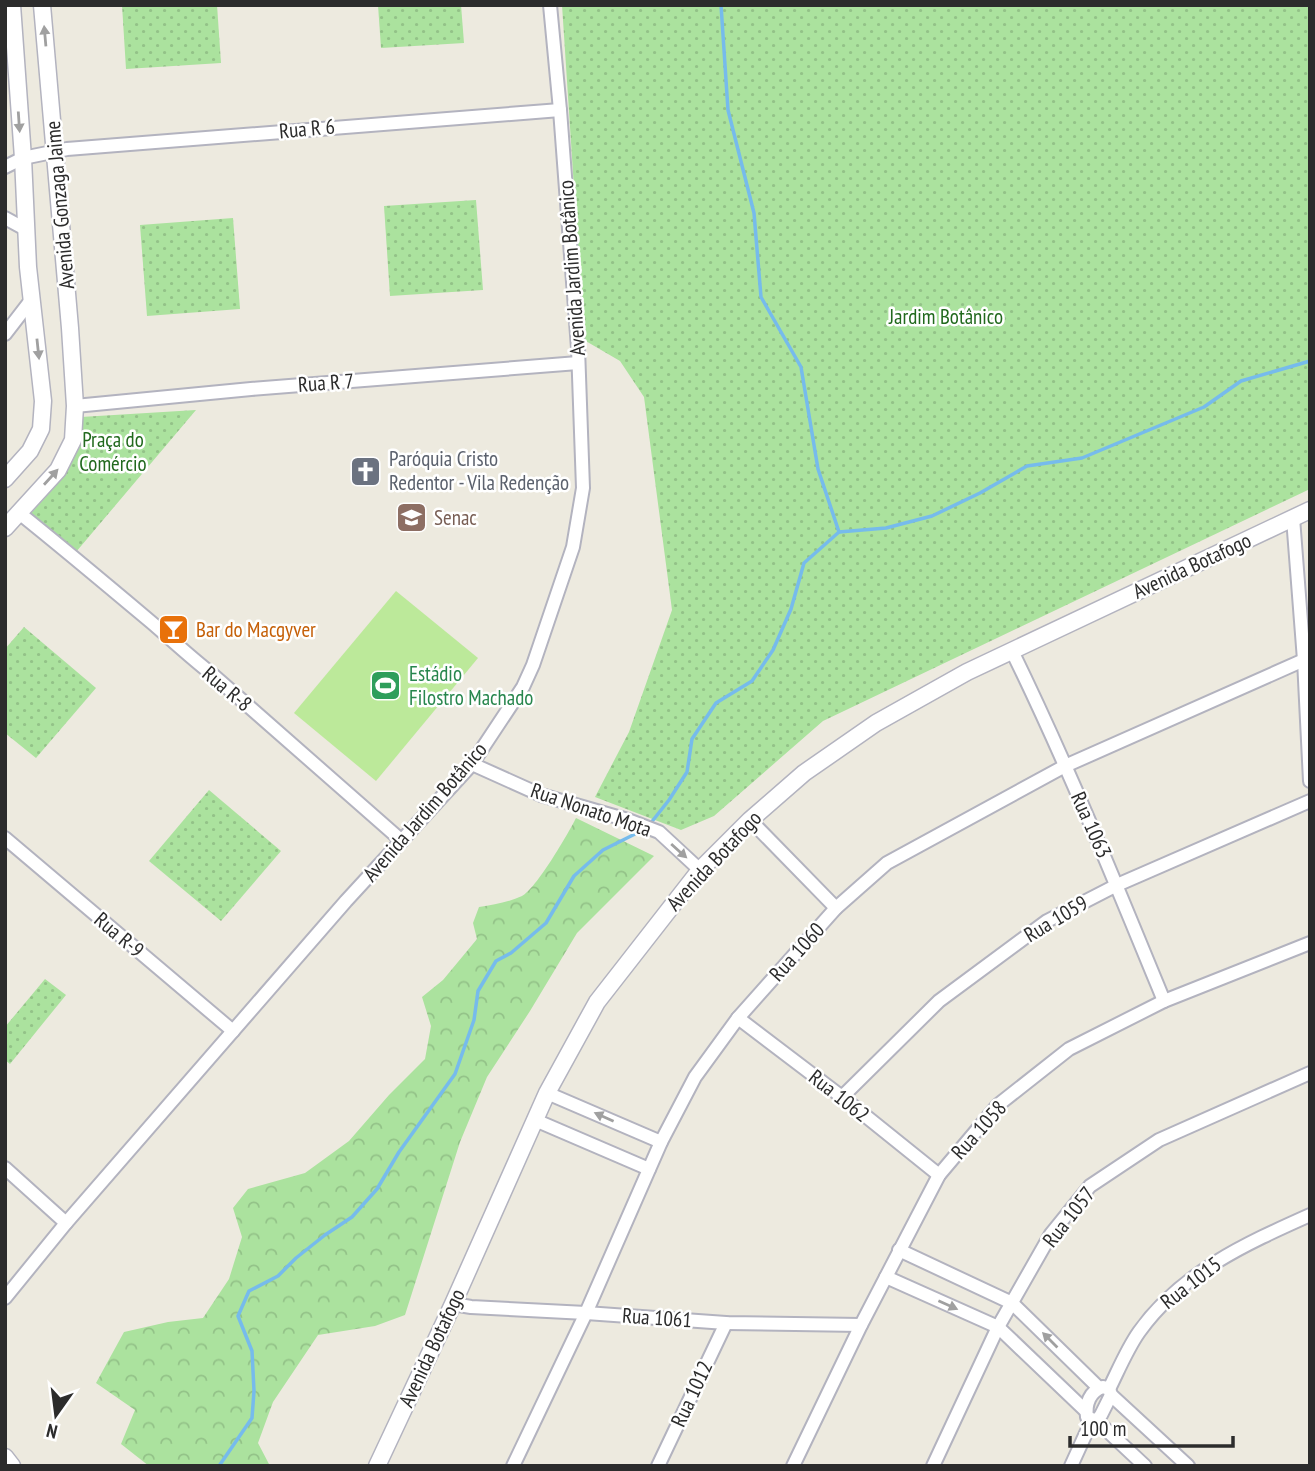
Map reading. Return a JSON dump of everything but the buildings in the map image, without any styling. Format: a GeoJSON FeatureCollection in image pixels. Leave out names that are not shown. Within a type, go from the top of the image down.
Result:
{"type":"FeatureCollection","features":[{"type":"Feature","properties":{"kind":"street","name":"Avenida Gonzaga Jaime"},"geometry":{"type":"LineString","coordinates":[[12,5],[11,89],[23,158],[28,267],[32,299],[59,403]]}},
{"type":"Feature","properties":{"kind":"street","name":"Avenida Gonzaga Jaime"},"geometry":{"type":"LineString","coordinates":[[42,5],[70,328],[59,403]]}},
{"type":"Feature","properties":{"kind":"street","name":"Avenida Jardim Botânico"},"geometry":{"type":"LineString","coordinates":[[5,1298],[66,1223],[346,901],[472,764],[523,687],[533,665],[573,547],[583,488],[578,363],[561,110],[550,5]]}},
{"type":"Feature","properties":{"kind":"street","name":"Rua R 6"},"geometry":{"type":"LineString","coordinates":[[5,167],[23,158],[66,149],[561,110]]}},
{"type":"Feature","properties":{"kind":"street"},"geometry":{"type":"LineString","coordinates":[[5,218],[27,230]]}},
{"type":"Feature","properties":{"kind":"street"},"geometry":{"type":"LineString","coordinates":[[5,334],[32,299]]}},
{"type":"Feature","properties":{"kind":"street","name":"Rua R 7"},"geometry":{"type":"LineString","coordinates":[[59,403],[578,363]]}},
{"type":"Feature","properties":{"kind":"street"},"geometry":{"type":"LineString","coordinates":[[5,479],[30,451],[59,403]]}},
{"type":"Feature","properties":{"kind":"street"},"geometry":{"type":"LineString","coordinates":[[5,528],[12,508],[58,470],[73,440],[59,403]]}},
{"type":"Feature","properties":{"kind":"street","name":"Rua R-8"},"geometry":{"type":"LineString","coordinates":[[12,508],[79,560],[402,841]]}},
{"type":"Feature","properties":{"kind":"street","name":"Avenida Botafogo"},"geometry":{"type":"LineString","coordinates":[[377,1466],[547,1093],[597,1002],[700,870],[750,820],[804,773],[876,723],[967,672],[1310,510]]}},
{"type":"Feature","properties":{"kind":"street"},"geometry":{"type":"LineString","coordinates":[[1293,518],[1310,781]]}},
{"type":"Feature","properties":{"kind":"street","name":"Rua 1063"},"geometry":{"type":"LineString","coordinates":[[1012,651],[1117,885],[1164,1002]]}},
{"type":"Feature","properties":{"kind":"street","name":"Rua 1060"},"geometry":{"type":"LineString","coordinates":[[513,1466],[586,1313],[661,1142],[695,1077],[738,1018],[836,908],[887,863],[1065,766],[1304,660]]}},
{"type":"Feature","properties":{"kind":"street","name":"Rua Nonato Mota"},"geometry":{"type":"LineString","coordinates":[[472,764],[541,794],[659,832],[700,870]]}},
{"type":"Feature","properties":{"kind":"street","name":"Rua 1059"},"geometry":{"type":"LineString","coordinates":[[842,1097],[939,1001],[1047,921],[1117,885],[1310,801]]}},
{"type":"Feature","properties":{"kind":"street"},"geometry":{"type":"LineString","coordinates":[[750,820],[836,908]]}},
{"type":"Feature","properties":{"kind":"street","name":"Rua R-9"},"geometry":{"type":"LineString","coordinates":[[5,838],[233,1031]]}},
{"type":"Feature","properties":{"kind":"street","name":"Rua 1058"},"geometry":{"type":"LineString","coordinates":[[793,1466],[861,1325],[939,1175],[998,1105],[1069,1049],[1164,1002],[1310,943]]}},
{"type":"Feature","properties":{"kind":"street","name":"Rua 1062"},"geometry":{"type":"LineString","coordinates":[[738,1018],[939,1175]]}},
{"type":"Feature","properties":{"kind":"street","name":"Rua 1057"},"geometry":{"type":"LineString","coordinates":[[933,1466],[998,1327],[1051,1234],[1090,1186],[1158,1140],[1310,1073]]}},
{"type":"Feature","properties":{"kind":"street"},"geometry":{"type":"LineString","coordinates":[[547,1093],[661,1142]]}},
{"type":"Feature","properties":{"kind":"street"},"geometry":{"type":"LineString","coordinates":[[535,1120],[649,1169]]}},
{"type":"Feature","properties":{"kind":"street"},"geometry":{"type":"LineString","coordinates":[[5,1168],[66,1223]]}},
{"type":"Feature","properties":{"kind":"street","name":"Rua 1015"},"geometry":{"type":"LineString","coordinates":[[1092,1417],[1090,1397],[1106,1391],[1137,1334],[1160,1306],[1189,1280],[1219,1259],[1310,1215]]}},
{"type":"Feature","properties":{"kind":"street"},"geometry":{"type":"LineString","coordinates":[[899,1250],[1012,1303],[1188,1466]]}},
{"type":"Feature","properties":{"kind":"street"},"geometry":{"type":"LineString","coordinates":[[886,1277],[998,1327],[1145,1466]]}},
{"type":"Feature","properties":{"kind":"street","name":"Rua 1061"},"geometry":{"type":"LineString","coordinates":[[453,1304],[726,1323],[861,1325]]}},
{"type":"Feature","properties":{"kind":"street","name":"Rua 1012"},"geometry":{"type":"LineString","coordinates":[[658,1466],[726,1323]]}},
{"type":"Feature","properties":{"kind":"street"},"geometry":{"type":"LineString","coordinates":[[1071,1466],[1092,1417]]}},
{"type":"Feature","properties":{"kind":"street"},"geometry":{"type":"LineString","coordinates":[[5,1457],[12,1466]]}},
{"type":"Feature","properties":{"kind":"green space"},"geometry":{"type":"Polygon","coordinates":[[[122,5],[217,5],[221,63],[126,69],[122,5]]]}},
{"type":"Feature","properties":{"kind":"green space"},"geometry":{"type":"Polygon","coordinates":[[[378,5],[461,5],[464,43],[381,48],[378,5]]]}},
{"type":"Feature","properties":{"kind":"green space","name":"Jardim Botânico"},"geometry":{"type":"Polygon","coordinates":[[[562,5],[1310,5],[1310,489],[823,721],[714,816],[681,830],[595,797],[629,732],[672,610],[644,397],[620,361],[584,340],[562,5]]]}},
{"type":"Feature","properties":{"kind":"green space"},"geometry":{"type":"Polygon","coordinates":[[[476,200],[483,290],[390,296],[384,206],[476,200]]]}},
{"type":"Feature","properties":{"kind":"green space"},"geometry":{"type":"Polygon","coordinates":[[[233,218],[240,309],[147,316],[140,225],[233,218]]]}},
{"type":"Feature","properties":{"kind":"green space","name":"Praça do Comércio"},"geometry":{"type":"Polygon","coordinates":[[[196,410],[76,552],[31,513],[59,482],[76,452],[81,417],[196,410]]]}},
{"type":"Feature","properties":{"kind":"green space","name":"Estádio Filostro Machado"},"geometry":{"type":"Polygon","coordinates":[[[396,591],[478,658],[376,781],[294,713],[396,591]]]}},
{"type":"Feature","properties":{"kind":"green space"},"geometry":{"type":"Polygon","coordinates":[[[24,627],[96,688],[36,758],[5,733],[5,649],[24,627]]]}},
{"type":"Feature","properties":{"kind":"green space"},"geometry":{"type":"Polygon","coordinates":[[[209,790],[281,851],[221,921],[149,861],[209,790]]]}},
{"type":"Feature","properties":{"kind":"green space"},"geometry":{"type":"Polygon","coordinates":[[[576,818],[654,856],[577,933],[487,1077],[460,1142],[405,1315],[375,1326],[318,1335],[273,1402],[258,1443],[270,1466],[149,1466],[121,1444],[135,1410],[96,1383],[124,1332],[168,1322],[203,1318],[229,1279],[242,1237],[233,1208],[248,1189],[305,1173],[349,1141],[425,1059],[431,1026],[422,997],[443,980],[477,939],[473,923],[479,907],[512,900],[528,891],[551,860],[576,818]]]}},
{"type":"Feature","properties":{"kind":"green space"},"geometry":{"type":"Polygon","coordinates":[[[45,979],[66,995],[10,1064],[5,1060],[5,1027],[45,979]]]}},
{"type":"Feature","properties":{"kind":"waterway"},"geometry":{"type":"LineString","coordinates":[[721,5],[728,110],[754,213],[761,297],[801,367],[818,469],[839,532]]}},
{"type":"Feature","properties":{"kind":"waterway"},"geometry":{"type":"LineString","coordinates":[[650,824],[687,772],[692,739],[716,703],[752,681],[773,650],[791,609],[804,563],[839,532],[886,528],[932,516],[1027,466],[1082,458],[1204,407],[1241,381],[1310,361]]}},
{"type":"Feature","properties":{"kind":"waterway"},"geometry":{"type":"LineString","coordinates":[[219,1466],[252,1418],[252,1351],[238,1316],[249,1291],[278,1276],[296,1258],[352,1217],[377,1189],[399,1152],[455,1074],[474,1020],[478,991],[496,961],[511,953],[546,923],[574,876],[603,850],[635,834]]}},
{"type":"Feature","properties":{"kind":"place","name":"Paróquia Cristo Redentor - Vila Redenção"},"geometry":{"type":"Point","coordinates":[366,471]}},
{"type":"Feature","properties":{"kind":"place","name":"Senac"},"geometry":{"type":"Point","coordinates":[411,518]}},
{"type":"Feature","properties":{"kind":"place","name":"Bar do Macgyver"},"geometry":{"type":"Point","coordinates":[173,630]}},
{"type":"Feature","properties":{"kind":"place","name":"Estádio Filostro Machado"},"geometry":{"type":"Point","coordinates":[386,686]}}]}
